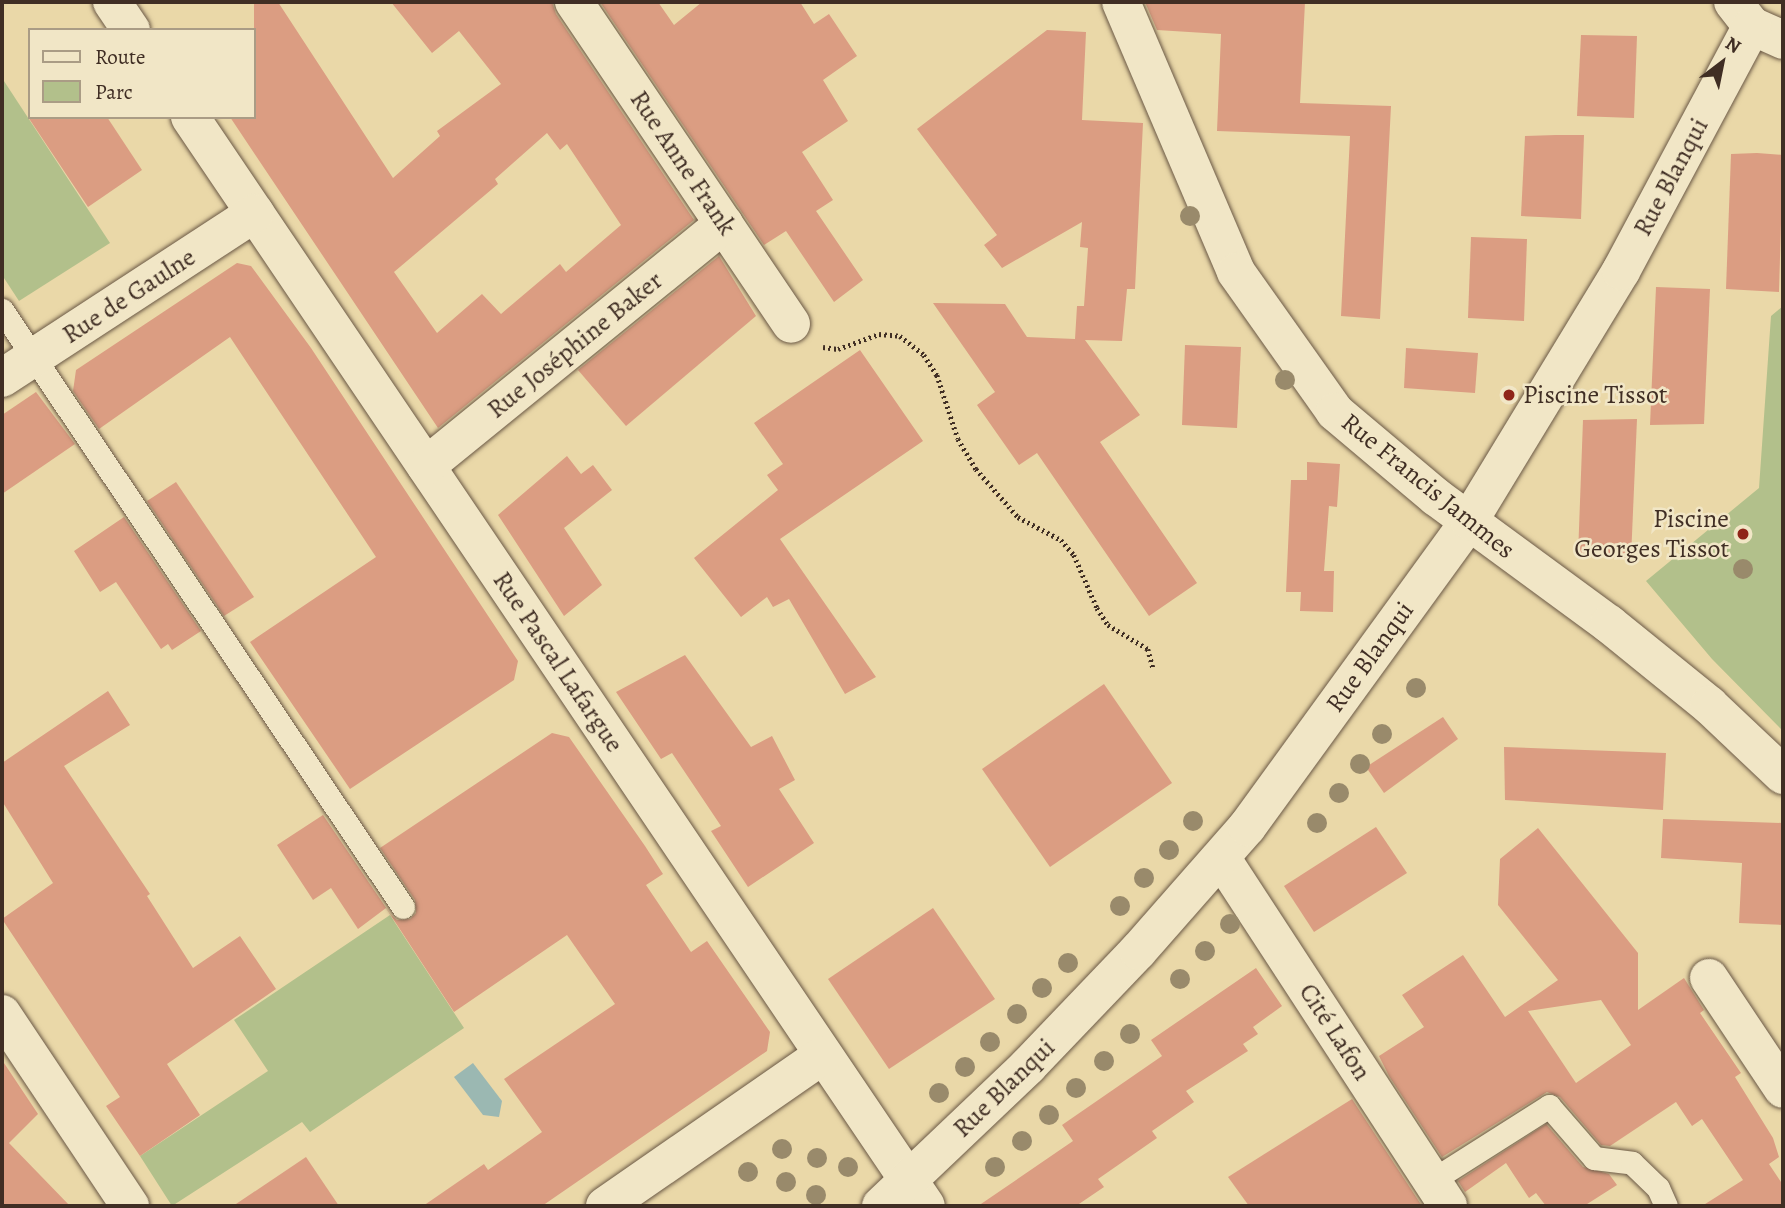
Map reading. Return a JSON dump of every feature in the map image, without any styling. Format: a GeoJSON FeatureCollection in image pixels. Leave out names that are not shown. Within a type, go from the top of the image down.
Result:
{"type":"FeatureCollection","features":[{"type":"Feature","properties":{"kind":"street"},"geometry":{"type":"LineString","coordinates":[[112,2],[130,28]]}},
{"type":"Feature","properties":{"kind":"street","name":"Rue Anne Frank"},"geometry":{"type":"LineString","coordinates":[[575,2],[791,324]]}},
{"type":"Feature","properties":{"kind":"street","name":"Rue Francis Jammes"},"geometry":{"type":"LineString","coordinates":[[1121,2],[1236,272],[1335,412],[1469,521],[1609,624],[1709,705],[1783,775]]}},
{"type":"Feature","properties":{"kind":"street","name":"Rue Blanqui"},"geometry":{"type":"LineString","coordinates":[[881,1206],[917,1193],[1028,1066],[1222,859],[1469,521],[1621,271],[1756,23]]}},
{"type":"Feature","properties":{"kind":"street","name":"Rue Pascal Lafargue"},"geometry":{"type":"LineString","coordinates":[[191,119],[917,1193]]}},
{"type":"Feature","properties":{"kind":"street","name":"Rue de Gaulne"},"geometry":{"type":"LineString","coordinates":[[2,378],[255,213]]}},
{"type":"Feature","properties":{"kind":"street","name":"Rue Joséphine Baker"},"geometry":{"type":"LineString","coordinates":[[426,466],[724,224]]}},
{"type":"Feature","properties":{"kind":"street","name":"Cité Lafon"},"geometry":{"type":"LineString","coordinates":[[1222,859],[1439,1194]]}},
{"type":"Feature","properties":{"kind":"street"},"geometry":{"type":"LineString","coordinates":[[1709,978],[1783,1089]]}},
{"type":"Feature","properties":{"kind":"street"},"geometry":{"type":"LineString","coordinates":[[2,1014],[130,1206]]}},
{"type":"Feature","properties":{"kind":"street"},"geometry":{"type":"LineString","coordinates":[[605,1206],[823,1055]]}},
{"type":"Feature","properties":{"kind":"lane"},"geometry":{"type":"LineString","coordinates":[[2,310],[403,907]]}},
{"type":"Feature","properties":{"kind":"lane"},"geometry":{"type":"LineString","coordinates":[[1439,1194],[1549,1106],[1594,1158],[1632,1163],[1658,1188],[1666,1206]]}},
{"type":"Feature","properties":{"kind":"path"},"geometry":{"type":"LineString","coordinates":[[791,324],[808,345],[838,349],[879,334],[900,336],[924,355],[937,375],[958,439],[976,469],[1017,517],[1061,540],[1108,625],[1148,649],[1153,668]]}},
{"type":"Feature","properties":{"kind":"green space"},"geometry":{"type":"Polygon","coordinates":[[[2,78],[110,243],[19,301],[2,275],[2,78]]]}},
{"type":"Feature","properties":{"kind":"green space","name":"Piscine Georges Tissot"},"geometry":{"type":"Polygon","coordinates":[[[1783,306],[1783,731],[1712,659],[1646,581],[1759,488],[1771,316],[1783,306]]]}},
{"type":"Feature","properties":{"kind":"green space"},"geometry":{"type":"Polygon","coordinates":[[[390,915],[464,1028],[310,1132],[302,1122],[172,1206],[140,1156],[268,1071],[234,1020],[390,915]]]}},
{"type":"Feature","properties":{"kind":"water"},"geometry":{"type":"Polygon","coordinates":[[[473,1063],[502,1101],[499,1117],[483,1115],[454,1077],[473,1063]]]}},
{"type":"Feature","properties":{"kind":"building"},"geometry":{"type":"Polygon","coordinates":[[[254,2],[278,2],[393,178],[440,136],[437,131],[501,84],[459,31],[432,53],[391,2],[552,2],[556,14],[694,220],[438,428],[231,119],[256,119],[254,2]],[[547,133],[495,179],[498,184],[394,272],[437,333],[482,294],[501,314],[560,264],[566,272],[621,225],[567,144],[560,150],[547,133]]]}},
{"type":"Feature","properties":{"kind":"building"},"geometry":{"type":"Polygon","coordinates":[[[600,2],[658,2],[674,25],[702,2],[800,2],[814,24],[829,14],[857,56],[823,80],[848,121],[802,152],[833,200],[816,211],[863,280],[834,302],[786,231],[764,245],[600,2]]]}},
{"type":"Feature","properties":{"kind":"building"},"geometry":{"type":"Polygon","coordinates":[[[1145,2],[1305,2],[1300,103],[1391,106],[1380,319],[1341,316],[1350,136],[1217,131],[1221,34],[1157,30],[1145,2]]]}},
{"type":"Feature","properties":{"kind":"building"},"geometry":{"type":"Polygon","coordinates":[[[1047,30],[1086,32],[1082,120],[1143,123],[1135,289],[1127,289],[1122,341],[1085,340],[1140,415],[1100,442],[1197,583],[1149,616],[1037,453],[1019,465],[977,405],[995,392],[933,303],[1005,304],[1027,337],[1075,339],[1077,306],[1084,306],[1088,248],[1080,247],[1082,222],[1002,268],[984,245],[997,235],[917,129],[1047,30]]]}},
{"type":"Feature","properties":{"kind":"building"},"geometry":{"type":"Polygon","coordinates":[[[1581,35],[1637,36],[1634,118],[1577,116],[1581,35]]]}},
{"type":"Feature","properties":{"kind":"building"},"geometry":{"type":"Polygon","coordinates":[[[29,119],[108,119],[142,170],[88,207],[29,119]]]}},
{"type":"Feature","properties":{"kind":"building"},"geometry":{"type":"Polygon","coordinates":[[[1584,135],[1581,219],[1521,216],[1525,136],[1584,135]]]}},
{"type":"Feature","properties":{"kind":"building"},"geometry":{"type":"Polygon","coordinates":[[[1731,154],[1783,155],[1779,292],[1726,289],[1731,154]]]}},
{"type":"Feature","properties":{"kind":"building"},"geometry":{"type":"Polygon","coordinates":[[[1471,237],[1527,239],[1524,321],[1468,318],[1471,237]]]}},
{"type":"Feature","properties":{"kind":"building"},"geometry":{"type":"Polygon","coordinates":[[[719,256],[756,316],[626,426],[578,370],[719,256]]]}},
{"type":"Feature","properties":{"kind":"building"},"geometry":{"type":"Polygon","coordinates":[[[237,263],[251,266],[311,348],[518,661],[514,680],[350,789],[250,642],[376,557],[230,337],[99,429],[73,391],[76,370],[237,263]]]}},
{"type":"Feature","properties":{"kind":"building"},"geometry":{"type":"Polygon","coordinates":[[[1656,287],[1710,289],[1704,424],[1650,425],[1656,287]]]}},
{"type":"Feature","properties":{"kind":"building"},"geometry":{"type":"Polygon","coordinates":[[[1185,345],[1241,347],[1237,428],[1182,425],[1185,345]]]}},
{"type":"Feature","properties":{"kind":"building"},"geometry":{"type":"Polygon","coordinates":[[[1406,348],[1478,353],[1475,393],[1404,388],[1406,348]]]}},
{"type":"Feature","properties":{"kind":"building"},"geometry":{"type":"Polygon","coordinates":[[[860,350],[923,441],[780,539],[876,677],[845,694],[789,599],[773,607],[767,597],[741,617],[694,558],[778,490],[767,475],[783,464],[754,423],[860,350]]]}},
{"type":"Feature","properties":{"kind":"building"},"geometry":{"type":"Polygon","coordinates":[[[36,392],[75,444],[2,494],[2,415],[36,392]]]}},
{"type":"Feature","properties":{"kind":"building"},"geometry":{"type":"Polygon","coordinates":[[[1637,419],[1631,558],[1578,556],[1583,420],[1637,419]]]}},
{"type":"Feature","properties":{"kind":"building"},"geometry":{"type":"Polygon","coordinates":[[[567,456],[581,474],[593,465],[612,490],[564,528],[602,585],[564,616],[498,515],[567,456]]]}},
{"type":"Feature","properties":{"kind":"building"},"geometry":{"type":"Polygon","coordinates":[[[1307,462],[1340,464],[1337,507],[1329,506],[1324,571],[1334,571],[1333,612],[1300,611],[1301,592],[1286,592],[1291,480],[1307,480],[1307,462]]]}},
{"type":"Feature","properties":{"kind":"building"},"geometry":{"type":"Polygon","coordinates":[[[176,482],[254,597],[224,616],[147,501],[176,482]]]}},
{"type":"Feature","properties":{"kind":"building"},"geometry":{"type":"Polygon","coordinates":[[[124,517],[201,631],[172,650],[168,644],[161,649],[116,582],[100,592],[74,551],[124,517]]]}},
{"type":"Feature","properties":{"kind":"building"},"geometry":{"type":"Polygon","coordinates":[[[685,655],[751,747],[772,736],[795,780],[779,789],[814,843],[748,887],[711,831],[721,826],[672,753],[661,759],[616,692],[685,655]]]}},
{"type":"Feature","properties":{"kind":"building"},"geometry":{"type":"Polygon","coordinates":[[[1104,684],[1172,783],[1050,867],[982,769],[1104,684]]]}},
{"type":"Feature","properties":{"kind":"building"},"geometry":{"type":"Polygon","coordinates":[[[108,691],[130,725],[64,766],[150,894],[147,896],[193,968],[240,936],[276,989],[167,1064],[200,1115],[140,1156],[106,1106],[120,1097],[2,919],[53,883],[2,801],[2,763],[108,691]]]}},
{"type":"Feature","properties":{"kind":"building"},"geometry":{"type":"Polygon","coordinates":[[[1443,717],[1458,739],[1384,793],[1366,767],[1443,717]]]}},
{"type":"Feature","properties":{"kind":"building"},"geometry":{"type":"Polygon","coordinates":[[[552,733],[569,737],[645,846],[663,874],[646,885],[691,952],[707,941],[770,1032],[767,1051],[542,1206],[423,1206],[484,1164],[488,1170],[542,1132],[504,1079],[615,1004],[567,935],[454,1012],[386,908],[358,929],[331,888],[313,900],[277,845],[323,815],[391,915],[397,920],[410,919],[416,913],[415,900],[380,848],[552,733]]]}},
{"type":"Feature","properties":{"kind":"building"},"geometry":{"type":"Polygon","coordinates":[[[1504,747],[1666,753],[1663,810],[1505,800],[1504,747]]]}},
{"type":"Feature","properties":{"kind":"building"},"geometry":{"type":"Polygon","coordinates":[[[1663,819],[1783,823],[1783,925],[1739,923],[1742,863],[1661,858],[1663,819]]]}},
{"type":"Feature","properties":{"kind":"building"},"geometry":{"type":"Polygon","coordinates":[[[1376,827],[1407,873],[1314,932],[1284,886],[1376,827]]]}},
{"type":"Feature","properties":{"kind":"building"},"geometry":{"type":"Polygon","coordinates":[[[1538,828],[1638,953],[1638,1010],[1684,978],[1704,1010],[1700,1013],[1741,1073],[1735,1077],[1773,1138],[1779,1157],[1769,1164],[1783,1185],[1783,1206],[1702,1206],[1743,1180],[1702,1119],[1692,1126],[1676,1102],[1610,1146],[1601,1145],[1560,1097],[1547,1092],[1442,1157],[1389,1076],[1379,1056],[1424,1027],[1402,995],[1463,955],[1505,1017],[1558,980],[1498,905],[1500,859],[1538,828]],[[1601,1000],[1528,1011],[1576,1083],[1631,1045],[1601,1000]]]}},
{"type":"Feature","properties":{"kind":"building"},"geometry":{"type":"Polygon","coordinates":[[[933,908],[995,999],[889,1069],[828,979],[933,908]]]}},
{"type":"Feature","properties":{"kind":"building"},"geometry":{"type":"Polygon","coordinates":[[[1256,968],[1282,1006],[1253,1027],[1258,1034],[1243,1044],[1248,1051],[1186,1091],[1194,1102],[1152,1131],[1157,1138],[1098,1179],[1104,1187],[1076,1206],[978,1206],[1073,1141],[1062,1125],[1162,1056],[1151,1040],[1256,968]]]}},
{"type":"Feature","properties":{"kind":"building"},"geometry":{"type":"Polygon","coordinates":[[[2,1060],[38,1114],[9,1143],[70,1206],[2,1206],[2,1060]]]}},
{"type":"Feature","properties":{"kind":"building"},"geometry":{"type":"Polygon","coordinates":[[[1352,1099],[1422,1206],[1249,1206],[1228,1177],[1352,1099]]]}},
{"type":"Feature","properties":{"kind":"building"},"geometry":{"type":"Polygon","coordinates":[[[1546,1124],[1583,1167],[1609,1174],[1617,1185],[1584,1206],[1546,1206],[1536,1193],[1529,1198],[1506,1163],[1465,1192],[1458,1181],[1546,1124]]]}},
{"type":"Feature","properties":{"kind":"building"},"geometry":{"type":"Polygon","coordinates":[[[306,1157],[339,1206],[233,1206],[306,1157]]]}},
{"type":"Feature","properties":{"kind":"place","name":"Piscine Tissot"},"geometry":{"type":"Point","coordinates":[1509,395]}},
{"type":"Feature","properties":{"kind":"place","name":"Piscine Georges Tissot"},"geometry":{"type":"Point","coordinates":[1743,534]}}]}
